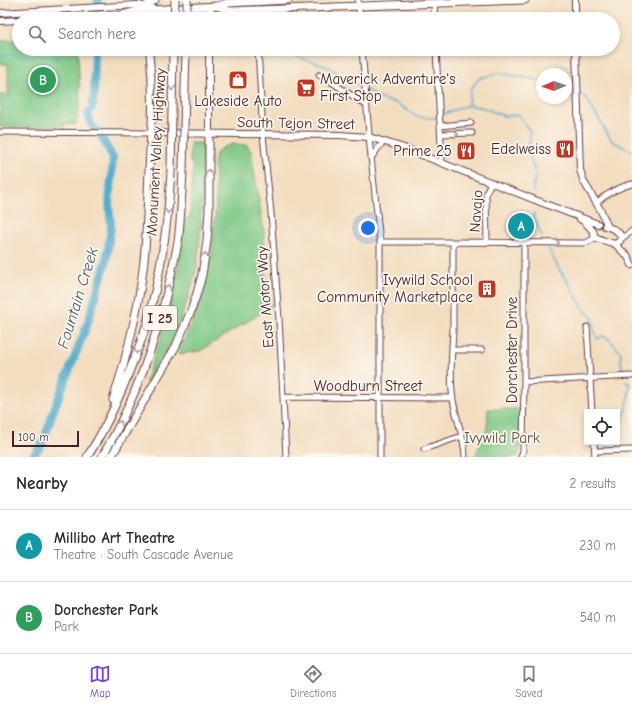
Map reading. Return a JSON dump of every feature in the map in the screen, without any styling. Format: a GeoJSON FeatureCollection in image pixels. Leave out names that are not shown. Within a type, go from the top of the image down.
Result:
{"type":"FeatureCollection","features":[{"type":"Feature","properties":{"kind":"highway"},"geometry":{"type":"LineString","coordinates":[[174,0],[174,12]]}},
{"type":"Feature","properties":{"kind":"highway"},"geometry":{"type":"LineString","coordinates":[[187,0],[187,12]]}},
{"type":"Feature","properties":{"kind":"highway"},"geometry":{"type":"LineString","coordinates":[[132,12],[150,4],[213,4],[288,0]]}},
{"type":"Feature","properties":{"kind":"highway"},"geometry":{"type":"LineString","coordinates":[[213,4],[230,11],[359,3],[525,0]]}},
{"type":"Feature","properties":{"kind":"highway","name":"Monument Valley Highway"},"geometry":{"type":"LineString","coordinates":[[87,457],[106,423],[122,389],[146,326],[156,286],[164,242],[169,198],[173,56]]}},
{"type":"Feature","properties":{"kind":"highway","name":"Monument Valley Highway"},"geometry":{"type":"LineString","coordinates":[[102,457],[112,440],[141,376],[156,334],[178,243],[182,207],[186,56]]}},
{"type":"Feature","properties":{"kind":"highway"},"geometry":{"type":"LineString","coordinates":[[106,423],[123,366],[137,307],[144,254],[150,133]]}},
{"type":"Feature","properties":{"kind":"highway"},"geometry":{"type":"LineString","coordinates":[[111,457],[176,346],[197,293],[202,275],[208,234],[209,134]]}},
{"type":"Feature","properties":{"kind":"main road"},"geometry":{"type":"LineString","coordinates":[[575,0],[575,12]]}},
{"type":"Feature","properties":{"kind":"main road"},"geometry":{"type":"LineString","coordinates":[[16,12],[64,9],[136,11]]}},
{"type":"Feature","properties":{"kind":"main road"},"geometry":{"type":"LineString","coordinates":[[0,13],[12,12]]}},
{"type":"Feature","properties":{"kind":"main road"},"geometry":{"type":"LineString","coordinates":[[0,21],[12,20]]}},
{"type":"Feature","properties":{"kind":"main road"},"geometry":{"type":"LineString","coordinates":[[150,56],[152,121],[150,133]]}},
{"type":"Feature","properties":{"kind":"main road"},"geometry":{"type":"LineString","coordinates":[[209,56],[209,134]]}},
{"type":"Feature","properties":{"kind":"main road"},"geometry":{"type":"LineString","coordinates":[[576,56],[580,170],[584,182],[597,202],[608,227]]}},
{"type":"Feature","properties":{"kind":"main road","name":"South Tejon Street"},"geometry":{"type":"LineString","coordinates":[[150,133],[338,135],[369,137],[404,148],[619,232]]}},
{"type":"Feature","properties":{"kind":"main road"},"geometry":{"type":"LineString","coordinates":[[601,211],[601,220],[599,224],[595,226],[593,231],[593,239],[619,241]]}},
{"type":"Feature","properties":{"kind":"main road"},"geometry":{"type":"LineString","coordinates":[[576,216],[585,222],[593,231]]}},
{"type":"Feature","properties":{"kind":"main road"},"geometry":{"type":"LineString","coordinates":[[619,232],[621,236],[619,241],[632,265]]}},
{"type":"Feature","properties":{"kind":"street","name":"East Motor Way"},"geometry":{"type":"LineString","coordinates":[[258,56],[263,135],[279,318],[286,457]]}},
{"type":"Feature","properties":{"kind":"street"},"geometry":{"type":"LineString","coordinates":[[363,56],[366,105],[380,242],[380,457]]}},
{"type":"Feature","properties":{"kind":"street"},"geometry":{"type":"LineString","coordinates":[[436,56],[442,163]]}},
{"type":"Feature","properties":{"kind":"street"},"geometry":{"type":"LineString","coordinates":[[319,75],[366,105]]}},
{"type":"Feature","properties":{"kind":"street"},"geometry":{"type":"LineString","coordinates":[[440,123],[472,123]]}},
{"type":"Feature","properties":{"kind":"street","name":"South Tejon Street"},"geometry":{"type":"LineString","coordinates":[[0,132],[150,133]]}},
{"type":"Feature","properties":{"kind":"street"},"geometry":{"type":"LineString","coordinates":[[441,134],[472,133]]}},
{"type":"Feature","properties":{"kind":"street"},"geometry":{"type":"LineString","coordinates":[[371,158],[378,147],[384,142]]}},
{"type":"Feature","properties":{"kind":"street","name":"Navajo"},"geometry":{"type":"LineString","coordinates":[[486,242],[486,194],[491,182]]}},
{"type":"Feature","properties":{"kind":"street"},"geometry":{"type":"LineString","coordinates":[[597,202],[623,186],[632,184]]}},
{"type":"Feature","properties":{"kind":"street"},"geometry":{"type":"LineString","coordinates":[[619,232],[630,232]]}},
{"type":"Feature","properties":{"kind":"street"},"geometry":{"type":"LineString","coordinates":[[619,241],[630,232]]}},
{"type":"Feature","properties":{"kind":"street"},"geometry":{"type":"LineString","coordinates":[[380,242],[586,243],[593,239]]}},
{"type":"Feature","properties":{"kind":"street"},"geometry":{"type":"LineString","coordinates":[[453,242],[452,390],[465,457]]}},
{"type":"Feature","properties":{"kind":"street","name":"Dorchester Drive"},"geometry":{"type":"LineString","coordinates":[[521,457],[523,451],[524,382],[524,243]]}},
{"type":"Feature","properties":{"kind":"street"},"geometry":{"type":"LineString","coordinates":[[587,327],[592,409]]}},
{"type":"Feature","properties":{"kind":"street"},"geometry":{"type":"LineString","coordinates":[[452,350],[482,350]]}},
{"type":"Feature","properties":{"kind":"street"},"geometry":{"type":"LineString","coordinates":[[524,382],[632,376]]}},
{"type":"Feature","properties":{"kind":"street","name":"Woodburn Street"},"geometry":{"type":"LineString","coordinates":[[283,397],[453,398]]}},
{"type":"Feature","properties":{"kind":"street"},"geometry":{"type":"LineString","coordinates":[[424,449],[462,436]]}},
{"type":"Feature","properties":{"kind":"street"},"geometry":{"type":"LineString","coordinates":[[594,445],[595,457]]}},
{"type":"Feature","properties":{"kind":"street"},"geometry":{"type":"LineString","coordinates":[[595,451],[632,450]]}},
{"type":"Feature","properties":{"kind":"green space"},"geometry":{"type":"Polygon","coordinates":[[[0,40],[12,40],[12,56],[78,56],[80,105],[76,124],[60,125],[56,127],[0,127],[0,95],[8,95],[8,64],[0,64],[0,40]]]}},
{"type":"Feature","properties":{"kind":"green space"},"geometry":{"type":"Polygon","coordinates":[[[190,143],[203,143],[201,223],[196,271],[185,307],[170,345],[151,382],[145,382],[166,322],[179,262],[186,218],[190,218],[193,164],[190,162],[190,143]]]}},
{"type":"Feature","properties":{"kind":"green space"},"geometry":{"type":"Polygon","coordinates":[[[233,144],[247,145],[251,151],[264,232],[264,263],[271,307],[200,351],[178,354],[196,313],[211,259],[216,207],[214,160],[217,152],[224,147],[233,144]]]}},
{"type":"Feature","properties":{"kind":"green space","name":"Ivywild Park"},"geometry":{"type":"Polygon","coordinates":[[[488,409],[522,409],[518,457],[468,457],[475,456],[487,428],[488,409]]]}},
{"type":"Feature","properties":{"kind":"waterway","name":"Fountain Creek"},"geometry":{"type":"LineString","coordinates":[[97,12],[98,0]]}},
{"type":"Feature","properties":{"kind":"waterway"},"geometry":{"type":"LineString","coordinates":[[2,55],[12,55]]}},
{"type":"Feature","properties":{"kind":"waterway"},"geometry":{"type":"LineString","coordinates":[[28,56],[54,57],[62,59]]}},
{"type":"Feature","properties":{"kind":"waterway","name":"Fountain Creek"},"geometry":{"type":"LineString","coordinates":[[32,457],[43,443],[53,412],[87,325],[106,262],[111,227],[109,203],[113,158],[101,136],[91,124],[88,114],[92,108],[94,94],[95,56]]}},
{"type":"Feature","properties":{"kind":"waterway"},"geometry":{"type":"LineString","coordinates":[[295,56],[324,65],[364,88]]}},
{"type":"Feature","properties":{"kind":"waterway"},"geometry":{"type":"LineString","coordinates":[[441,115],[468,105],[471,88],[480,78],[499,73],[536,80]]}},
{"type":"Feature","properties":{"kind":"waterway"},"geometry":{"type":"LineString","coordinates":[[367,90],[379,98],[398,104],[417,117],[438,117]]}},
{"type":"Feature","properties":{"kind":"waterway"},"geometry":{"type":"LineString","coordinates":[[580,94],[586,98],[612,141],[632,151]]}},
{"type":"Feature","properties":{"kind":"waterway"},"geometry":{"type":"LineString","coordinates":[[468,105],[484,108],[504,116],[519,115],[530,132],[529,151],[536,174],[533,186],[534,192]]}},
{"type":"Feature","properties":{"kind":"waterway"},"geometry":{"type":"LineString","coordinates":[[534,213],[534,218],[542,236]]}},
{"type":"Feature","properties":{"kind":"waterway"},"geometry":{"type":"LineString","coordinates":[[548,248],[584,310],[593,318],[596,337],[598,339],[602,336],[608,338],[621,353],[623,371]]}},
{"type":"Feature","properties":{"kind":"waterway"},"geometry":{"type":"LineString","coordinates":[[620,424],[628,402],[630,384],[625,382]]}},
{"type":"Feature","properties":{"kind":"place","name":"Dorchester Park"},"geometry":{"type":"Point","coordinates":[43,80]}},
{"type":"Feature","properties":{"kind":"place","name":"Lakeside Auto"},"geometry":{"type":"Point","coordinates":[238,80]}},
{"type":"Feature","properties":{"kind":"place","name":"Maverick Adventure's First Stop"},"geometry":{"type":"Point","coordinates":[306,88]}},
{"type":"Feature","properties":{"kind":"place","name":"Edelweiss"},"geometry":{"type":"Point","coordinates":[565,149]}},
{"type":"Feature","properties":{"kind":"place","name":"Prime 25"},"geometry":{"type":"Point","coordinates":[466,151]}},
{"type":"Feature","properties":{"kind":"place","name":"Millibo Art Theatre"},"geometry":{"type":"Point","coordinates":[521,226]}},
{"type":"Feature","properties":{"kind":"place","name":"Ivywild School Community Marketplace"},"geometry":{"type":"Point","coordinates":[487,289]}}]}
